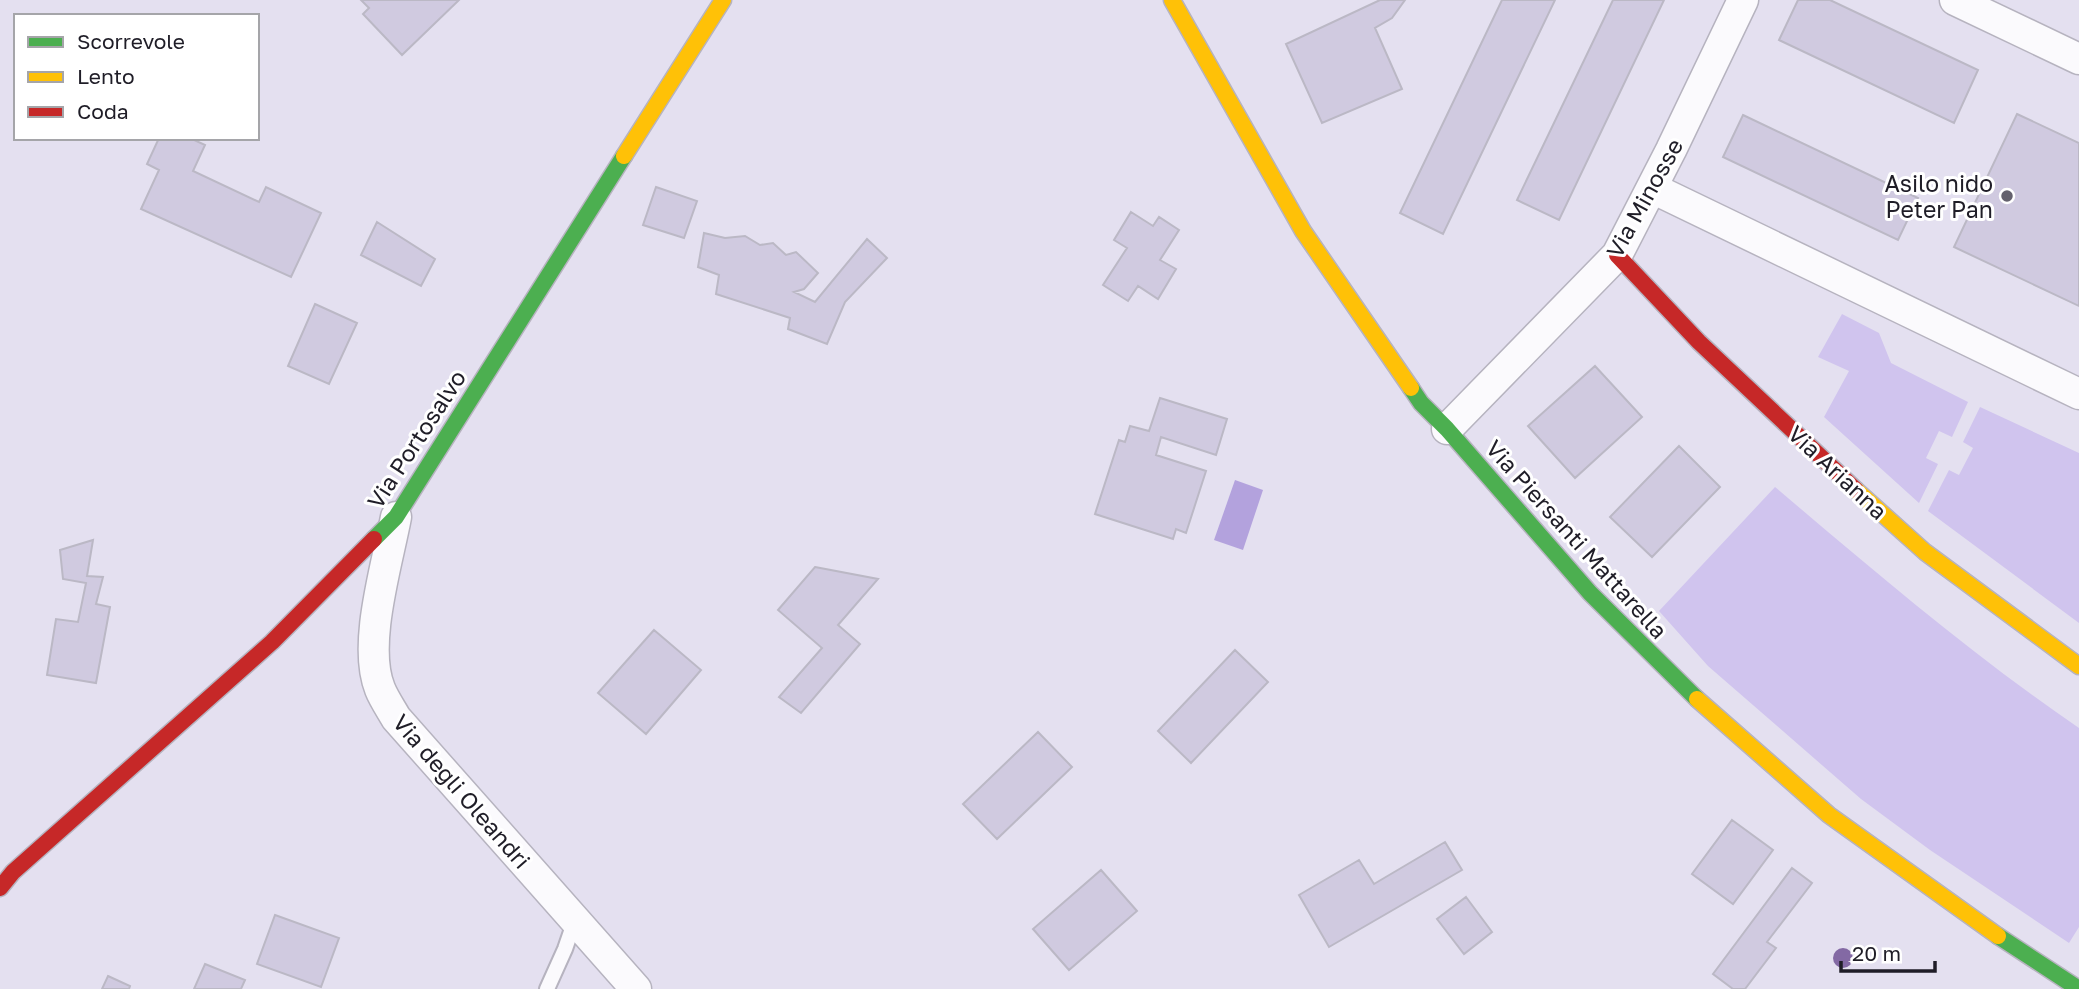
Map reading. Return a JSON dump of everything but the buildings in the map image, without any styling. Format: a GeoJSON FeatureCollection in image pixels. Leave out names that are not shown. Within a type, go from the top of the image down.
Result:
{"type":"FeatureCollection","features":[{"type":"Feature","properties":{"kind":"street","name":"Via Portosalvo"},"geometry":{"type":"LineString","coordinates":[[0,888],[13,872],[272,642],[396,517],[723,0]]}},
{"type":"Feature","properties":{"kind":"street","name":"Via Piersanti Mattarella"},"geometry":{"type":"LineString","coordinates":[[1172,0],[1303,231],[1421,403],[1447,429],[1590,593],[1716,718],[1829,815],[1984,928],[2079,989]]}},
{"type":"Feature","properties":{"kind":"street","name":"Via Minosse"},"geometry":{"type":"LineString","coordinates":[[1447,429],[1617,255],[1743,0]]}},
{"type":"Feature","properties":{"kind":"street"},"geometry":{"type":"LineString","coordinates":[[1955,0],[2079,59]]}},
{"type":"Feature","properties":{"kind":"street"},"geometry":{"type":"LineString","coordinates":[[1652,188],[2079,394]]}},
{"type":"Feature","properties":{"kind":"street","name":"Via Arianna"},"geometry":{"type":"LineString","coordinates":[[1617,255],[1699,342],[1815,453],[1925,552],[2079,666]]}},
{"type":"Feature","properties":{"kind":"street","name":"Via degli Oleandri"},"geometry":{"type":"LineString","coordinates":[[396,517],[373,636],[374,664],[380,689],[396,718],[636,989]]}},
{"type":"Feature","properties":{"kind":"lane"},"geometry":{"type":"LineString","coordinates":[[547,989],[575,920]]}},
{"type":"Feature","properties":{"kind":"shaded area"},"geometry":{"type":"Polygon","coordinates":[[[1842,314],[1879,333],[1891,363],[1968,402],[1952,437],[1939,431],[1926,458],[1938,464],[1919,503],[1824,417],[1849,371],[1818,357],[1842,314]]]}},
{"type":"Feature","properties":{"kind":"shaded area"},"geometry":{"type":"Polygon","coordinates":[[[1980,407],[2079,453],[2079,623],[1928,511],[1949,470],[1959,475],[1973,448],[1963,442],[1980,407]]]}},
{"type":"Feature","properties":{"kind":"shaded area"},"geometry":{"type":"Polygon","coordinates":[[[1235,480],[1263,490],[1243,550],[1214,540],[1235,480]]]}},
{"type":"Feature","properties":{"kind":"shaded area"},"geometry":{"type":"Polygon","coordinates":[[[1775,487],[1962,642],[2079,728],[2079,927],[2069,943],[1930,850],[1861,799],[1708,666],[1659,611],[1775,487]]]}},
{"type":"Feature","properties":{"kind":"traffic: fast"},"geometry":{"type":"LineString","coordinates":[[374,539],[396,517],[624,156]]}},
{"type":"Feature","properties":{"kind":"traffic: fast"},"geometry":{"type":"LineString","coordinates":[[1411,388],[1421,403],[1447,429],[1590,593],[1697,699]]}},
{"type":"Feature","properties":{"kind":"traffic: fast"},"geometry":{"type":"LineString","coordinates":[[1998,936],[2079,989]]}},
{"type":"Feature","properties":{"kind":"traffic: slow"},"geometry":{"type":"LineString","coordinates":[[624,156],[723,0]]}},
{"type":"Feature","properties":{"kind":"traffic: slow"},"geometry":{"type":"LineString","coordinates":[[1172,0],[1303,231],[1411,388]]}},
{"type":"Feature","properties":{"kind":"traffic: slow"},"geometry":{"type":"LineString","coordinates":[[1856,490],[1925,552],[2079,666]]}},
{"type":"Feature","properties":{"kind":"traffic: slow"},"geometry":{"type":"LineString","coordinates":[[1697,699],[1829,815],[1998,936]]}},
{"type":"Feature","properties":{"kind":"traffic: jam"},"geometry":{"type":"LineString","coordinates":[[1617,255],[1699,342],[1856,490]]}},
{"type":"Feature","properties":{"kind":"traffic: jam"},"geometry":{"type":"LineString","coordinates":[[0,888],[13,872],[272,642],[374,539]]}},
{"type":"Feature","properties":{"kind":"place","name":"Asilo nido Peter Pan"},"geometry":{"type":"Point","coordinates":[2007,196]}}]}
